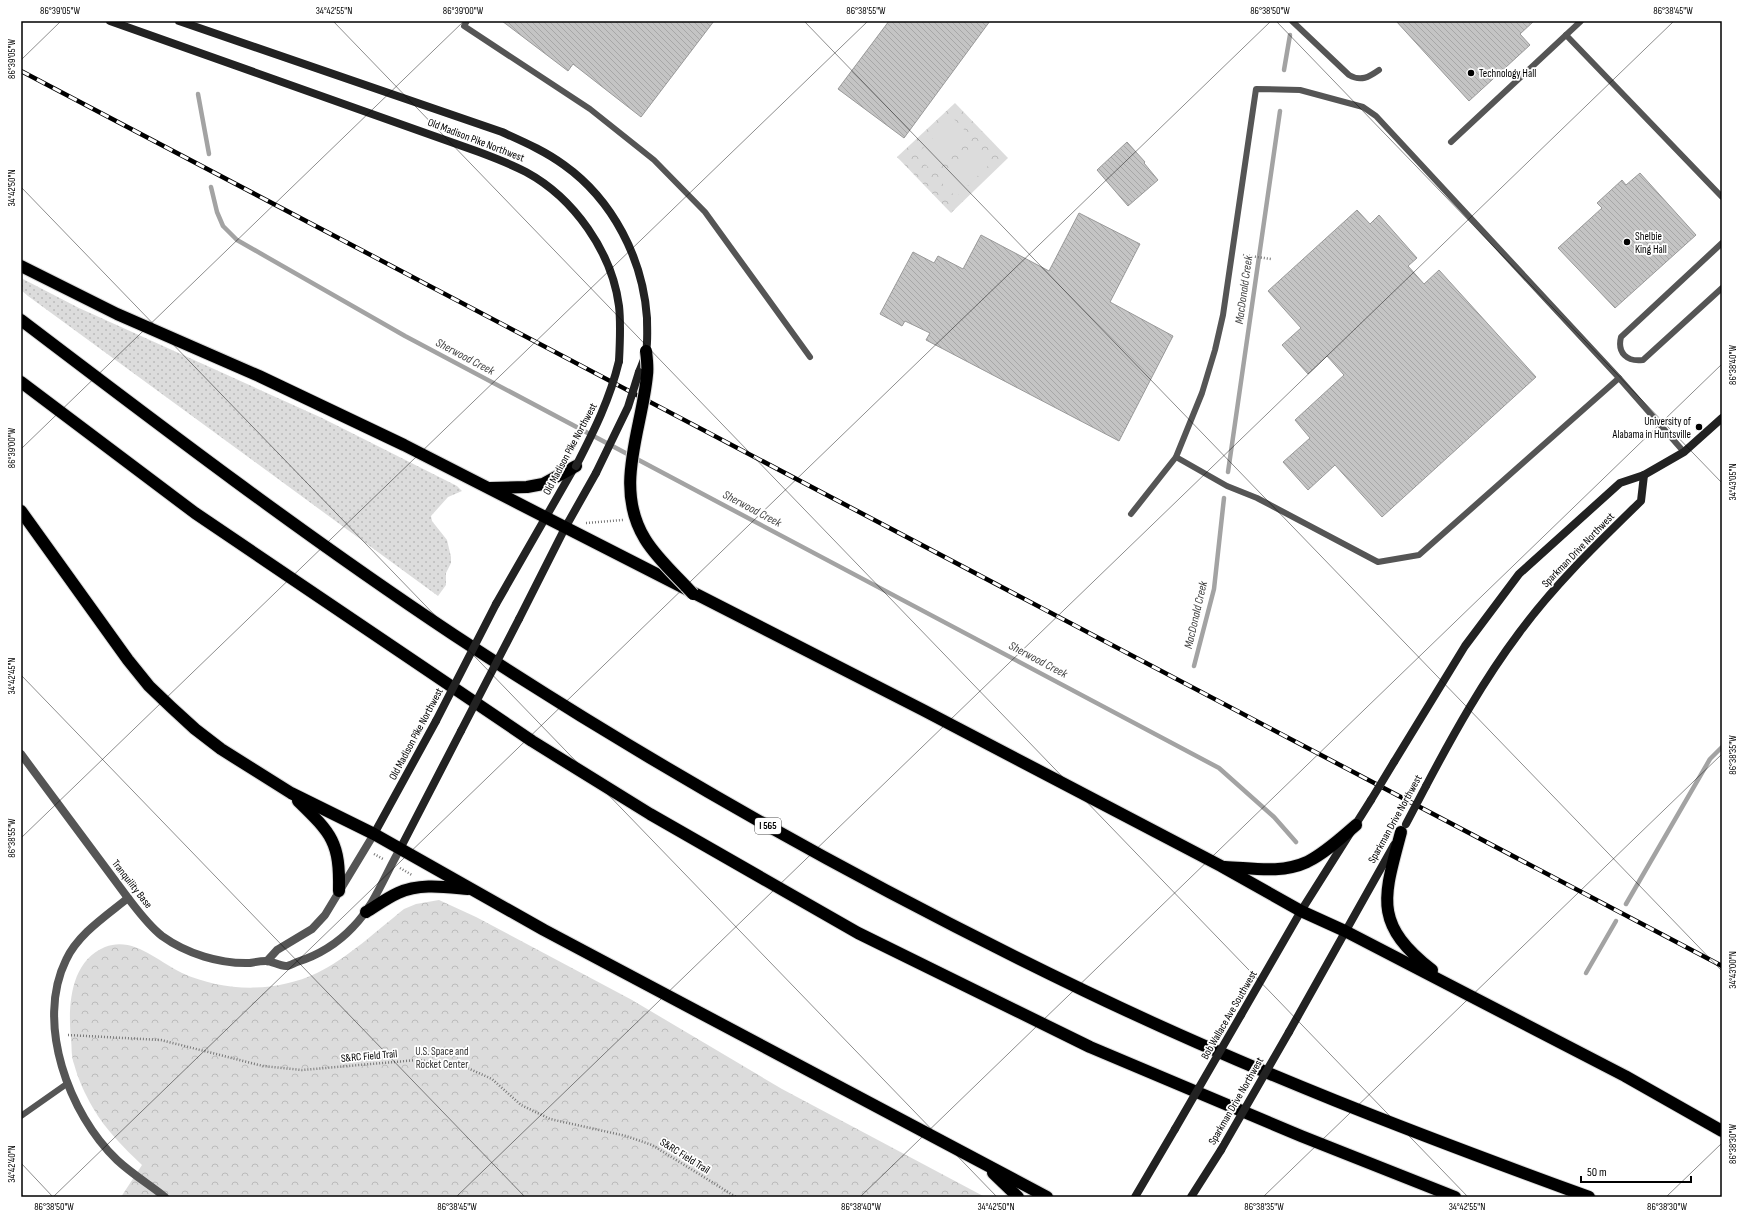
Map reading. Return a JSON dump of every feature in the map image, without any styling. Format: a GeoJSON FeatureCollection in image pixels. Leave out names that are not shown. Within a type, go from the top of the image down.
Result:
{"type":"FeatureCollection","features":[{"type":"Feature","properties":{"kind":"highway"},"geometry":{"type":"LineString","coordinates":[[21,266],[117,314],[259,376],[355,421],[489,488],[693,594],[930,713],[1221,866],[1301,911],[1345,931],[1625,1076],[1722,1130]]}},
{"type":"Feature","properties":{"kind":"highway","name":"I 565"},"geometry":{"type":"LineString","coordinates":[[21,320],[171,434],[378,584],[460,639],[609,733],[778,831],[937,918],[1088,993],[1308,1090],[1403,1128],[1589,1197]]}},
{"type":"Feature","properties":{"kind":"highway"},"geometry":{"type":"LineString","coordinates":[[646,351],[647,375],[630,478],[632,508],[637,524],[653,552],[693,594]]}},
{"type":"Feature","properties":{"kind":"highway"},"geometry":{"type":"LineString","coordinates":[[21,382],[195,513],[532,741],[650,814],[858,933],[1090,1047],[1301,1136],[1455,1197]]}},
{"type":"Feature","properties":{"kind":"highway"},"geometry":{"type":"LineString","coordinates":[[489,488],[527,487],[543,484],[576,466]]}},
{"type":"Feature","properties":{"kind":"highway"},"geometry":{"type":"LineString","coordinates":[[21,511],[88,607],[149,686],[200,733],[221,749],[291,793],[374,834],[544,930],[1047,1197]]}},
{"type":"Feature","properties":{"kind":"highway"},"geometry":{"type":"LineString","coordinates":[[291,793],[321,823],[332,840],[337,852],[339,891]]}},
{"type":"Feature","properties":{"kind":"highway"},"geometry":{"type":"LineString","coordinates":[[1221,866],[1267,870],[1299,865],[1319,854],[1356,825]]}},
{"type":"Feature","properties":{"kind":"highway"},"geometry":{"type":"LineString","coordinates":[[1404,828],[1388,882],[1386,899],[1391,923],[1404,945],[1416,958],[1456,989]]}},
{"type":"Feature","properties":{"kind":"highway"},"geometry":{"type":"LineString","coordinates":[[366,912],[398,893],[415,887],[435,886],[474,890]]}},
{"type":"Feature","properties":{"kind":"highway"},"geometry":{"type":"LineString","coordinates":[[982,1162],[1018,1197]]}},
{"type":"Feature","properties":{"kind":"main road","name":"Old Madison Pike Northwest"},"geometry":{"type":"LineString","coordinates":[[110,21],[479,152],[527,172],[556,193],[583,221],[593,236],[609,270],[619,305],[621,322],[619,361],[615,379],[602,414],[576,466],[496,604],[436,721],[374,834]]}},
{"type":"Feature","properties":{"kind":"main road","name":"Old Madison Pike Northwest"},"geometry":{"type":"LineString","coordinates":[[179,21],[502,132],[530,144],[564,165],[583,181],[606,207],[626,238],[634,257],[645,296],[647,330],[646,351],[628,408],[596,473],[565,528],[400,849]]}},
{"type":"Feature","properties":{"kind":"main road","name":"Sparkman Drive Northwest"},"geometry":{"type":"LineString","coordinates":[[1301,911],[1356,825],[1464,646],[1519,574],[1620,483],[1644,475],[1684,452],[1722,418]]}},
{"type":"Feature","properties":{"kind":"main road","name":"Sparkman Drive Northwest"},"geometry":{"type":"LineString","coordinates":[[1191,1197],[1221,1150],[1289,1032],[1486,680],[1520,631],[1572,569],[1641,501],[1644,475]]}},
{"type":"Feature","properties":{"kind":"main road","name":"Bob Wallace Ave Southwest"},"geometry":{"type":"LineString","coordinates":[[1135,1197],[1301,911]]}},
{"type":"Feature","properties":{"kind":"street","name":"Tranquility Base"},"geometry":{"type":"LineString","coordinates":[[21,754],[128,898],[161,936],[190,952],[228,961],[250,963],[267,961],[286,966],[310,958],[332,945],[353,927],[366,912],[400,849]]}},
{"type":"Feature","properties":{"kind":"street"},"geometry":{"type":"LineString","coordinates":[[267,961],[277,950],[312,929],[325,915],[374,834]]}},
{"type":"Feature","properties":{"kind":"street"},"geometry":{"type":"LineString","coordinates":[[128,898],[82,937],[66,959],[59,977],[54,997],[55,1036],[63,1071],[82,1115],[99,1139],[118,1160],[165,1197]]}},
{"type":"Feature","properties":{"kind":"lane"},"geometry":{"type":"LineString","coordinates":[[468,21],[464,26],[590,109],[654,160],[704,212],[810,357]]}},
{"type":"Feature","properties":{"kind":"lane"},"geometry":{"type":"LineString","coordinates":[[1292,21],[1355,79],[1365,79],[1379,70]]}},
{"type":"Feature","properties":{"kind":"lane"},"geometry":{"type":"LineString","coordinates":[[1451,142],[1581,21]]}},
{"type":"Feature","properties":{"kind":"lane"},"geometry":{"type":"LineString","coordinates":[[1566,35],[1722,197]]}},
{"type":"Feature","properties":{"kind":"lane"},"geometry":{"type":"LineString","coordinates":[[1131,514],[1176,458],[1202,393],[1215,350],[1223,315],[1256,89],[1300,90],[1363,107],[1376,116],[1619,378],[1684,452]]}},
{"type":"Feature","properties":{"kind":"lane"},"geometry":{"type":"LineString","coordinates":[[1722,242],[1622,337],[1619,344],[1621,351],[1626,358],[1633,361],[1643,360],[1722,288]]}},
{"type":"Feature","properties":{"kind":"lane"},"geometry":{"type":"LineString","coordinates":[[1176,458],[1227,486],[1257,498],[1378,562],[1419,555],[1619,378]]}},
{"type":"Feature","properties":{"kind":"lane"},"geometry":{"type":"LineString","coordinates":[[21,1116],[68,1083]]}},
{"type":"Feature","properties":{"kind":"path"},"geometry":{"type":"LineString","coordinates":[[1243,255],[1272,259]]}},
{"type":"Feature","properties":{"kind":"path"},"geometry":{"type":"LineString","coordinates":[[584,523],[628,519]]}},
{"type":"Feature","properties":{"kind":"path"},"geometry":{"type":"LineString","coordinates":[[371,853],[386,861]]}},
{"type":"Feature","properties":{"kind":"path"},"geometry":{"type":"LineString","coordinates":[[399,867],[412,874]]}},
{"type":"Feature","properties":{"kind":"path","name":"S&RC Field Trail"},"geometry":{"type":"LineString","coordinates":[[68,1035],[162,1040],[263,1066],[302,1070],[417,1060],[461,1065],[492,1079],[521,1105],[550,1119],[626,1136],[652,1145],[736,1197]]}},
{"type":"Feature","properties":{"kind":"green space"},"geometry":{"type":"Polygon","coordinates":[[[955,103],[1008,158],[951,213],[897,157],[955,103]]]}},
{"type":"Feature","properties":{"kind":"green space"},"geometry":{"type":"Polygon","coordinates":[[[953,118],[971,137],[934,173],[916,155],[953,118]]]}},
{"type":"Feature","properties":{"kind":"green space"},"geometry":{"type":"Polygon","coordinates":[[[975,143],[993,161],[956,197],[938,179],[975,143]]]}},
{"type":"Feature","properties":{"kind":"green space"},"geometry":{"type":"Polygon","coordinates":[[[21,278],[79,308],[322,418],[457,486],[462,491],[448,497],[431,516],[432,521],[447,540],[451,557],[451,563],[446,573],[446,585],[438,596],[28,296],[21,290],[21,278]]]}},
{"type":"Feature","properties":{"kind":"green space","name":"U.S. Space and Rocket Center"},"geometry":{"type":"Polygon","coordinates":[[[439,900],[476,917],[632,1000],[782,1089],[985,1197],[121,1197],[142,1165],[115,1138],[98,1116],[82,1086],[72,1055],[70,1014],[73,987],[84,963],[93,954],[105,947],[126,945],[136,947],[182,973],[198,979],[232,987],[267,987],[301,980],[317,973],[350,952],[404,909],[416,904],[439,900]]]}},
{"type":"Feature","properties":{"kind":"building"},"geometry":{"type":"Polygon","coordinates":[[[502,21],[714,21],[641,117],[573,64],[568,71],[502,21]]]}},
{"type":"Feature","properties":{"kind":"building"},"geometry":{"type":"Polygon","coordinates":[[[889,21],[990,21],[904,138],[838,89],[889,21]]]}},
{"type":"Feature","properties":{"kind":"building","name":"Technology Hall"},"geometry":{"type":"Polygon","coordinates":[[[1396,21],[1534,21],[1520,34],[1530,45],[1469,101],[1396,21]]]}},
{"type":"Feature","properties":{"kind":"building"},"geometry":{"type":"Polygon","coordinates":[[[1127,142],[1145,162],[1144,163],[1158,180],[1128,206],[1097,170],[1127,142]]]}},
{"type":"Feature","properties":{"kind":"building","name":"Shelbie King Hall"},"geometry":{"type":"Polygon","coordinates":[[[1640,173],[1696,235],[1615,308],[1558,248],[1602,208],[1597,203],[1622,180],[1626,185],[1640,173]]]}},
{"type":"Feature","properties":{"kind":"building"},"geometry":{"type":"Polygon","coordinates":[[[1357,210],[1370,224],[1379,215],[1417,258],[1408,266],[1424,284],[1439,270],[1536,377],[1382,517],[1335,465],[1308,490],[1283,462],[1310,438],[1295,420],[1344,375],[1327,356],[1308,374],[1282,345],[1301,328],[1268,291],[1357,210]]]}},
{"type":"Feature","properties":{"kind":"building"},"geometry":{"type":"Polygon","coordinates":[[[1079,213],[1140,244],[1110,302],[1173,336],[1119,441],[926,340],[930,333],[905,321],[902,326],[880,314],[913,252],[934,263],[938,256],[963,269],[981,235],[1049,271],[1079,213]]]}},
{"type":"Feature","properties":{"kind":"waterway"},"geometry":{"type":"LineString","coordinates":[[1284,70],[1290,35]]}},
{"type":"Feature","properties":{"kind":"waterway","name":"Sherwood Creek"},"geometry":{"type":"LineString","coordinates":[[198,94],[209,154]]}},
{"type":"Feature","properties":{"kind":"waterway","name":"MacDonald Creek"},"geometry":{"type":"LineString","coordinates":[[1228,472],[1280,111]]}},
{"type":"Feature","properties":{"kind":"waterway","name":"Sherwood Creek"},"geometry":{"type":"LineString","coordinates":[[211,187],[217,212],[223,226],[237,240],[405,336],[1219,768],[1274,817],[1296,842]]}},
{"type":"Feature","properties":{"kind":"waterway","name":"MacDonald Creek"},"geometry":{"type":"LineString","coordinates":[[1194,666],[1214,589],[1224,498]]}},
{"type":"Feature","properties":{"kind":"waterway"},"geometry":{"type":"LineString","coordinates":[[1626,904],[1710,759],[1722,747]]}},
{"type":"Feature","properties":{"kind":"waterway"},"geometry":{"type":"LineString","coordinates":[[1586,973],[1616,921]]}},
{"type":"Feature","properties":{"kind":"railway"},"geometry":{"type":"LineString","coordinates":[[21,71],[1722,966]]}},
{"type":"Feature","properties":{"kind":"place","name":"Technology Hall"},"geometry":{"type":"Point","coordinates":[1471,73]}},
{"type":"Feature","properties":{"kind":"place","name":"Shelbie King Hall"},"geometry":{"type":"Point","coordinates":[1627,242]}},
{"type":"Feature","properties":{"kind":"place","name":"University of Alabama in Huntsville"},"geometry":{"type":"Point","coordinates":[1699,427]}}]}
